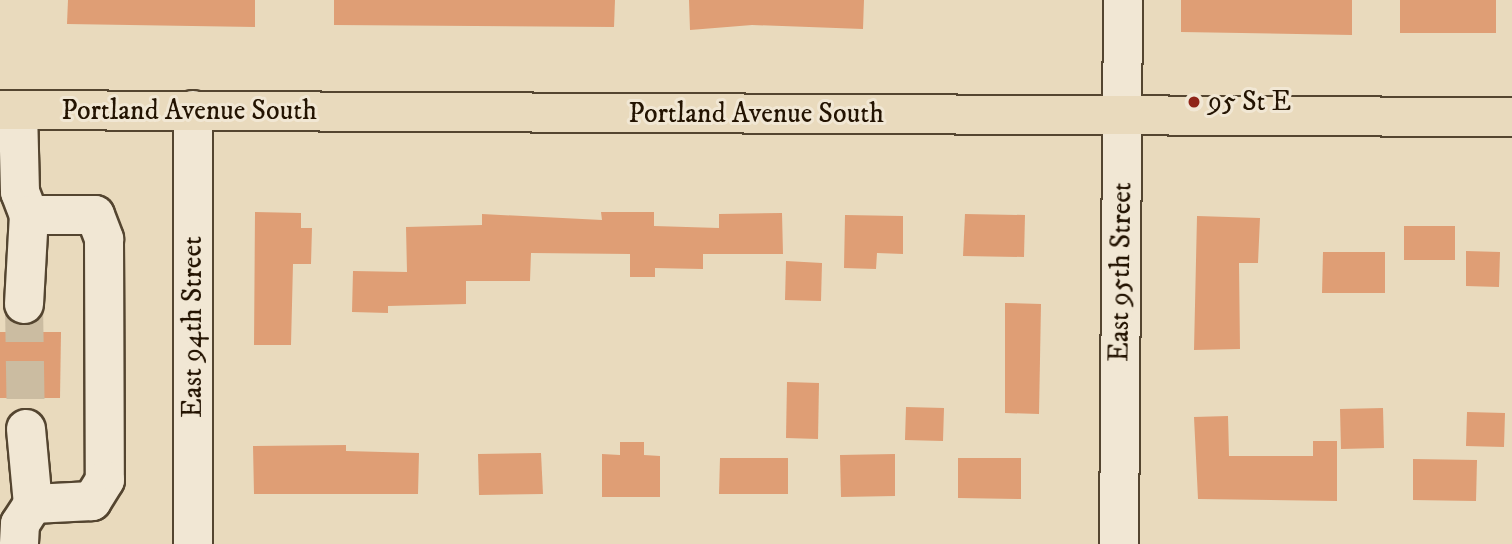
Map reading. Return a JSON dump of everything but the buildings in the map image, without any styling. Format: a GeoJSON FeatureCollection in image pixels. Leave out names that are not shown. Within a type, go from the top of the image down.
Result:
{"type":"FeatureCollection","features":[{"type":"Feature","properties":{"kind":"main road","name":"Portland Avenue South"},"geometry":{"type":"LineString","coordinates":[[9,110],[1512,117]]}},
{"type":"Feature","properties":{"kind":"street","name":"East 95th Street"},"geometry":{"type":"LineString","coordinates":[[1119,544],[1123,0]]}},
{"type":"Feature","properties":{"kind":"street"},"geometry":{"type":"LineString","coordinates":[[9,110],[20,192],[29,215],[24,304]]}},
{"type":"Feature","properties":{"kind":"street","name":"East 94th Street"},"geometry":{"type":"LineString","coordinates":[[193,110],[193,544]]}},
{"type":"Feature","properties":{"kind":"street"},"geometry":{"type":"LineString","coordinates":[[29,215],[95,215],[104,239],[105,480],[92,500],[33,504]]}},
{"type":"Feature","properties":{"kind":"street"},"geometry":{"type":"LineString","coordinates":[[19,544],[20,524],[33,504],[26,429]]}},
{"type":"Feature","properties":{"kind":"tunnel"},"geometry":{"type":"LineString","coordinates":[[24,304],[26,429]]}},
{"type":"Feature","properties":{"kind":"place","name":"95 St E"},"geometry":{"type":"Point","coordinates":[1194,102]}}]}
